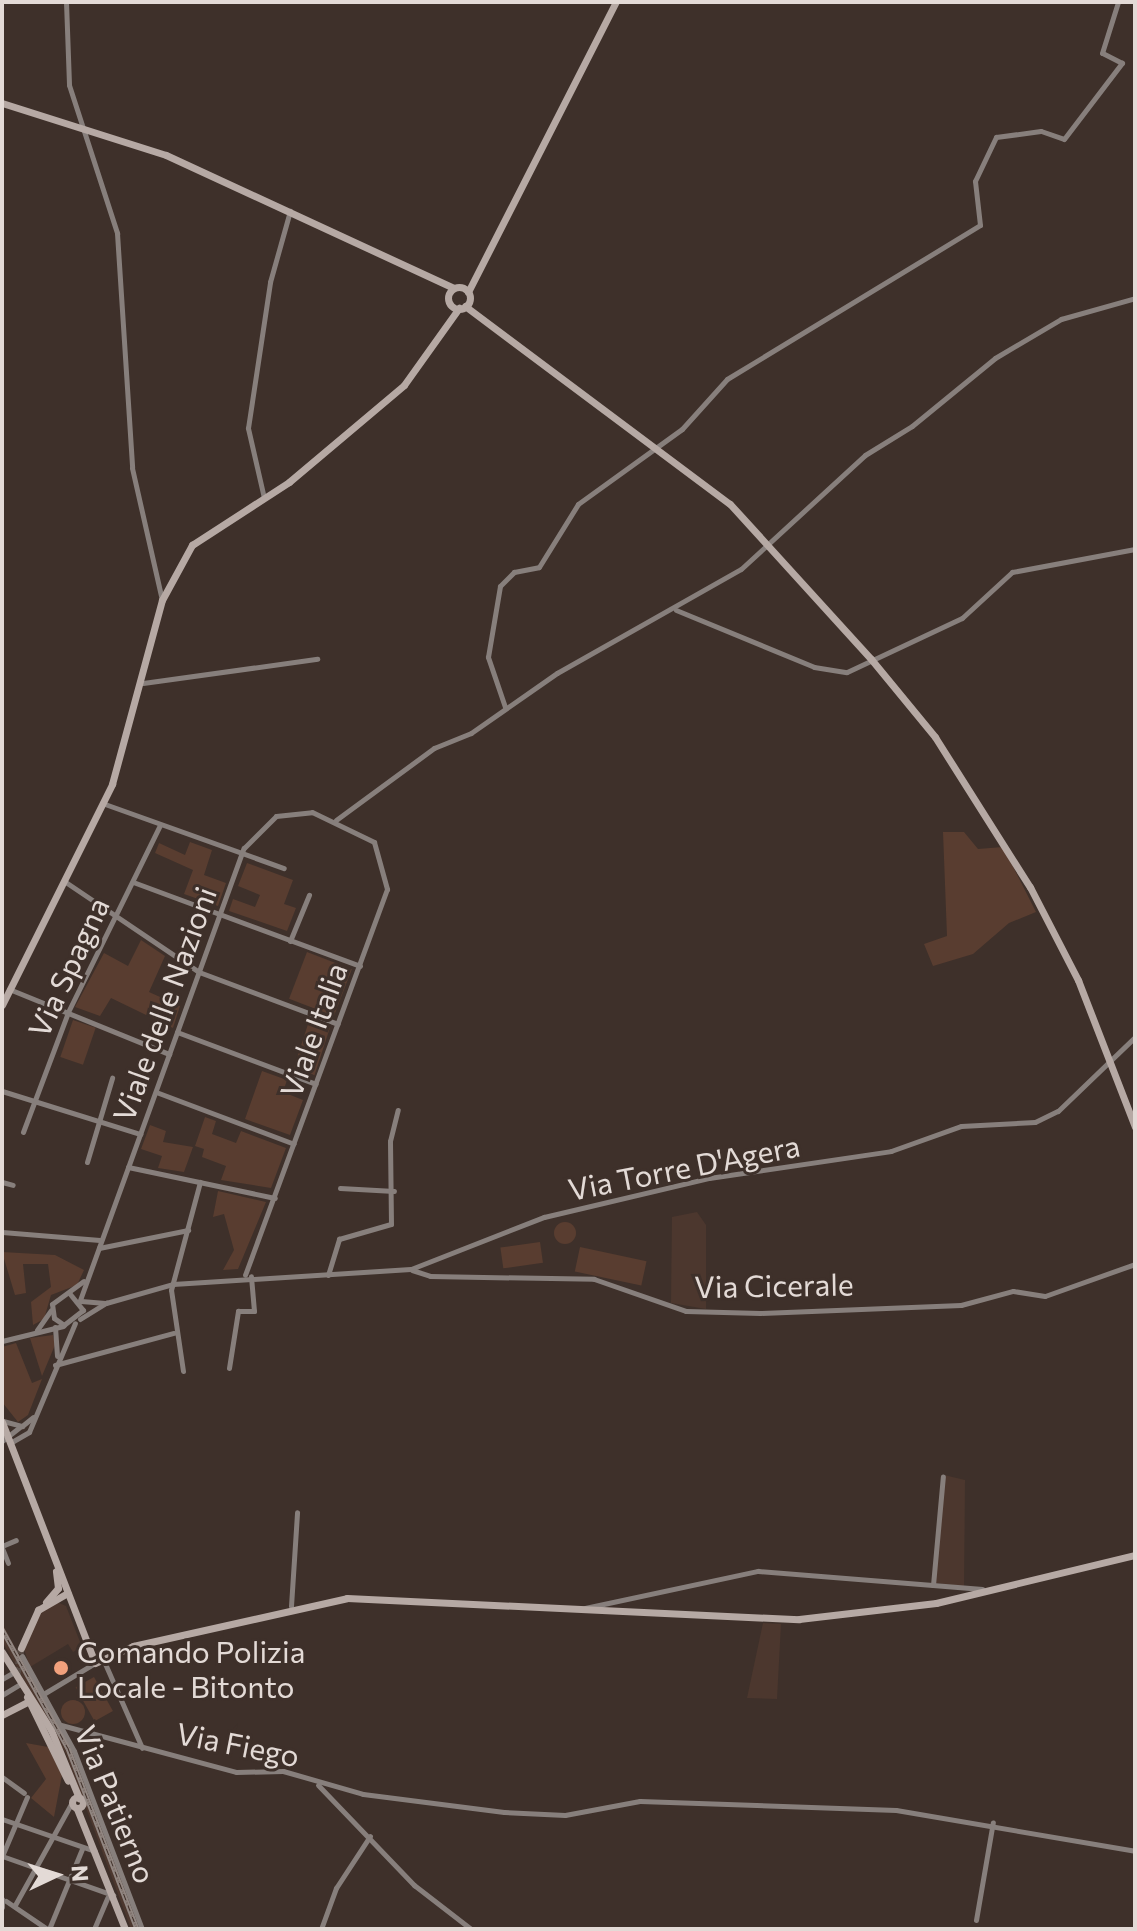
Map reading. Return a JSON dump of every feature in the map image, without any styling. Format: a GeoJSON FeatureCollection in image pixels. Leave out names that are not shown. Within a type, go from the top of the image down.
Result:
{"type":"FeatureCollection","features":[{"type":"Feature","properties":{"kind":"main road"},"geometry":{"type":"LineString","coordinates":[[2,1005],[102,803],[143,683],[162,600],[192,545],[264,498],[414,376],[463,297],[593,59],[616,2]]}},
{"type":"Feature","properties":{"kind":"main road"},"geometry":{"type":"LineString","coordinates":[[2,103],[77,122],[290,210],[463,297],[657,446],[771,546],[871,659],[990,818],[1111,1057],[1135,1127]]}},
{"type":"Feature","properties":{"kind":"main road"},"geometry":{"type":"LineString","coordinates":[[434,282],[449,300]]}},
{"type":"Feature","properties":{"kind":"main road"},"geometry":{"type":"LineString","coordinates":[[449,300],[463,297]]}},
{"type":"Feature","properties":{"kind":"main road"},"geometry":{"type":"LineString","coordinates":[[449,300],[463,297]]}},
{"type":"Feature","properties":{"kind":"main road"},"geometry":{"type":"LineString","coordinates":[[443,328],[449,300]]}},
{"type":"Feature","properties":{"kind":"main road"},"geometry":{"type":"LineString","coordinates":[[2,1421],[7,1441],[95,1663],[103,1658],[291,1606],[386,1598],[799,1619],[995,1589],[1135,1555]]}},
{"type":"Feature","properties":{"kind":"main road"},"geometry":{"type":"LineString","coordinates":[[22,1652],[45,1604],[58,1588],[53,1553]]}},
{"type":"Feature","properties":{"kind":"main road"},"geometry":{"type":"LineString","coordinates":[[45,1604],[68,1593]]}},
{"type":"Feature","properties":{"kind":"main road"},"geometry":{"type":"LineString","coordinates":[[45,1604],[68,1593]]}},
{"type":"Feature","properties":{"kind":"main road"},"geometry":{"type":"LineString","coordinates":[[56,1600],[78,1619]]}},
{"type":"Feature","properties":{"kind":"main road"},"geometry":{"type":"LineString","coordinates":[[2,1652],[69,1778]]}},
{"type":"Feature","properties":{"kind":"main road"},"geometry":{"type":"LineString","coordinates":[[2,1715],[29,1701]]}},
{"type":"Feature","properties":{"kind":"main road"},"geometry":{"type":"LineString","coordinates":[[29,1701],[61,1758],[110,1896],[125,1929]]}},
{"type":"Feature","properties":{"kind":"street"},"geometry":{"type":"LineString","coordinates":[[66,2],[62,28],[77,122],[117,233],[132,468],[162,600]]}},
{"type":"Feature","properties":{"kind":"street"},"geometry":{"type":"LineString","coordinates":[[505,707],[488,657],[500,586],[514,572],[539,567],[578,504],[657,446],[727,379],[980,225],[975,181],[996,137],[1041,131],[1064,139],[1122,63],[1102,53],[1118,2]]}},
{"type":"Feature","properties":{"kind":"street"},"geometry":{"type":"LineString","coordinates":[[264,498],[248,428],[270,282],[290,210]]}},
{"type":"Feature","properties":{"kind":"street"},"geometry":{"type":"LineString","coordinates":[[336,820],[434,748],[676,610],[771,546],[865,455],[909,429],[992,359],[1049,324],[1135,298]]}},
{"type":"Feature","properties":{"kind":"street"},"geometry":{"type":"LineString","coordinates":[[676,610],[832,673],[962,618],[1012,572],[1135,549]]}},
{"type":"Feature","properties":{"kind":"street"},"geometry":{"type":"LineString","coordinates":[[143,683],[317,659]]}},
{"type":"Feature","properties":{"kind":"street"},"geometry":{"type":"LineString","coordinates":[[102,803],[284,868]]}},
{"type":"Feature","properties":{"kind":"street","name":"Viale delle Nazioni"},"geometry":{"type":"LineString","coordinates":[[77,1321],[80,1301],[100,1240],[242,853],[256,830],[284,812],[336,820]]}},
{"type":"Feature","properties":{"kind":"street","name":"Viale Italia"},"geometry":{"type":"LineString","coordinates":[[229,1368],[238,1311],[254,1311],[248,1276],[360,966],[387,872],[374,842],[336,820]]}},
{"type":"Feature","properties":{"kind":"street","name":"Via Spagna"},"geometry":{"type":"LineString","coordinates":[[23,1132],[68,1012],[160,825]]}},
{"type":"Feature","properties":{"kind":"street"},"geometry":{"type":"LineString","coordinates":[[63,880],[199,972],[338,1024]]}},
{"type":"Feature","properties":{"kind":"street"},"geometry":{"type":"LineString","coordinates":[[133,882],[360,966]]}},
{"type":"Feature","properties":{"kind":"street"},"geometry":{"type":"LineString","coordinates":[[290,941],[309,895]]}},
{"type":"Feature","properties":{"kind":"street"},"geometry":{"type":"LineString","coordinates":[[9,989],[169,1054]]}},
{"type":"Feature","properties":{"kind":"street"},"geometry":{"type":"LineString","coordinates":[[177,1032],[316,1084]]}},
{"type":"Feature","properties":{"kind":"street","name":"Via Torre D'Agera"},"geometry":{"type":"LineString","coordinates":[[106,1303],[173,1284],[248,1276],[328,1275],[411,1269],[544,1217],[698,1180],[891,1151],[961,1126],[1047,1118],[1135,1037]]}},
{"type":"Feature","properties":{"kind":"street"},"geometry":{"type":"LineString","coordinates":[[87,1162],[112,1078]]}},
{"type":"Feature","properties":{"kind":"street"},"geometry":{"type":"LineString","coordinates":[[2,1091],[140,1134]]}},
{"type":"Feature","properties":{"kind":"street"},"geometry":{"type":"LineString","coordinates":[[156,1092],[294,1144]]}},
{"type":"Feature","properties":{"kind":"street"},"geometry":{"type":"LineString","coordinates":[[328,1275],[339,1239],[389,1227],[394,1191],[390,1141],[398,1110]]}},
{"type":"Feature","properties":{"kind":"street"},"geometry":{"type":"LineString","coordinates":[[128,1167],[275,1198]]}},
{"type":"Feature","properties":{"kind":"street"},"geometry":{"type":"LineString","coordinates":[[2,1182],[13,1185]]}},
{"type":"Feature","properties":{"kind":"street"},"geometry":{"type":"LineString","coordinates":[[183,1371],[174,1333],[173,1284],[200,1182]]}},
{"type":"Feature","properties":{"kind":"street"},"geometry":{"type":"LineString","coordinates":[[340,1188],[394,1191]]}},
{"type":"Feature","properties":{"kind":"street"},"geometry":{"type":"LineString","coordinates":[[98,1248],[188,1230]]}},
{"type":"Feature","properties":{"kind":"street"},"geometry":{"type":"LineString","coordinates":[[2,1232],[100,1240]]}},
{"type":"Feature","properties":{"kind":"street","name":"Via Cicerale"},"geometry":{"type":"LineString","coordinates":[[411,1269],[430,1276],[594,1279],[686,1311],[760,1313],[961,1305],[1013,1291],[1045,1296],[1135,1264]]}},
{"type":"Feature","properties":{"kind":"street","name":"Viale delle Nazioni"},"geometry":{"type":"LineString","coordinates":[[36,1330],[88,1278]]}},
{"type":"Feature","properties":{"kind":"street"},"geometry":{"type":"LineString","coordinates":[[70,1294],[80,1301],[106,1303]]}},
{"type":"Feature","properties":{"kind":"street"},"geometry":{"type":"LineString","coordinates":[[2,1341],[77,1321],[106,1303]]}},
{"type":"Feature","properties":{"kind":"street"},"geometry":{"type":"LineString","coordinates":[[52,1312],[55,1363]]}},
{"type":"Feature","properties":{"kind":"street"},"geometry":{"type":"LineString","coordinates":[[52,1312],[64,1325]]}},
{"type":"Feature","properties":{"kind":"street"},"geometry":{"type":"LineString","coordinates":[[7,1441],[29,1432],[55,1363],[77,1321]]}},
{"type":"Feature","properties":{"kind":"street"},"geometry":{"type":"LineString","coordinates":[[55,1363],[174,1333]]}},
{"type":"Feature","properties":{"kind":"street"},"geometry":{"type":"LineString","coordinates":[[7,1441],[36,1413]]}},
{"type":"Feature","properties":{"kind":"street"},"geometry":{"type":"LineString","coordinates":[[2,1421],[22,1426]]}},
{"type":"Feature","properties":{"kind":"street"},"geometry":{"type":"LineString","coordinates":[[933,1585],[943,1476]]}},
{"type":"Feature","properties":{"kind":"street"},"geometry":{"type":"LineString","coordinates":[[291,1606],[297,1512]]}},
{"type":"Feature","properties":{"kind":"street"},"geometry":{"type":"LineString","coordinates":[[8,1563],[2,1547],[16,1540]]}},
{"type":"Feature","properties":{"kind":"street"},"geometry":{"type":"LineString","coordinates":[[579,1610],[758,1571],[995,1589]]}},
{"type":"Feature","properties":{"kind":"street","name":"Via Patierno"},"geometry":{"type":"LineString","coordinates":[[22,1652],[61,1725],[142,1929]]}},
{"type":"Feature","properties":{"kind":"street"},"geometry":{"type":"LineString","coordinates":[[103,1658],[142,1748]]}},
{"type":"Feature","properties":{"kind":"street"},"geometry":{"type":"LineString","coordinates":[[45,1693],[95,1663]]}},
{"type":"Feature","properties":{"kind":"street"},"geometry":{"type":"LineString","coordinates":[[2,1679],[14,1672]]}},
{"type":"Feature","properties":{"kind":"street"},"geometry":{"type":"LineString","coordinates":[[2,1695],[20,1684]]}},
{"type":"Feature","properties":{"kind":"street","name":"Via Fiego"},"geometry":{"type":"LineString","coordinates":[[61,1725],[142,1748],[314,1782],[547,1816],[650,1801],[896,1810],[993,1822],[1135,1851]]}},
{"type":"Feature","properties":{"kind":"street"},"geometry":{"type":"LineString","coordinates":[[2,1777],[25,1795],[2,1856],[110,1896],[94,1929]]}},
{"type":"Feature","properties":{"kind":"street"},"geometry":{"type":"LineString","coordinates":[[314,1782],[370,1836],[414,1885],[471,1929]]}},
{"type":"Feature","properties":{"kind":"street"},"geometry":{"type":"LineString","coordinates":[[15,1905],[77,1803]]}},
{"type":"Feature","properties":{"kind":"street"},"geometry":{"type":"LineString","coordinates":[[2,1819],[82,1849],[96,1851]]}},
{"type":"Feature","properties":{"kind":"street"},"geometry":{"type":"LineString","coordinates":[[976,1920],[993,1822]]}},
{"type":"Feature","properties":{"kind":"street"},"geometry":{"type":"LineString","coordinates":[[321,1929],[336,1888],[370,1836]]}},
{"type":"Feature","properties":{"kind":"street"},"geometry":{"type":"LineString","coordinates":[[3,1905],[15,1905],[48,1929],[82,1849]]}},
{"type":"Feature","properties":{"kind":"shaded area"},"geometry":{"type":"Polygon","coordinates":[[[943,832],[964,832],[978,849],[1003,847],[1036,912],[1009,923],[973,954],[933,966],[924,944],[947,936],[943,832]]]}},
{"type":"Feature","properties":{"kind":"shaded area"},"geometry":{"type":"Polygon","coordinates":[[[190,842],[212,850],[204,875],[226,883],[218,906],[184,894],[193,870],[155,853],[159,843],[185,855],[190,842]]]}},
{"type":"Feature","properties":{"kind":"shaded area"},"geometry":{"type":"Polygon","coordinates":[[[247,863],[293,880],[284,904],[296,908],[287,931],[229,911],[233,899],[255,907],[260,895],[238,886],[247,863]]]}},
{"type":"Feature","properties":{"kind":"shaded area"},"geometry":{"type":"Polygon","coordinates":[[[141,940],[165,956],[149,992],[180,1006],[173,1028],[111,998],[100,1016],[75,1007],[104,953],[128,966],[141,940]]]}},
{"type":"Feature","properties":{"kind":"shaded area"},"geometry":{"type":"Polygon","coordinates":[[[307,952],[352,969],[334,1016],[289,999],[307,952]]]}},
{"type":"Feature","properties":{"kind":"shaded area"},"geometry":{"type":"Polygon","coordinates":[[[73,1020],[96,1028],[83,1065],[60,1057],[73,1020]]]}},
{"type":"Feature","properties":{"kind":"shaded area"},"geometry":{"type":"Polygon","coordinates":[[[309,1021],[330,1028],[314,1075],[294,1069],[309,1021]]]}},
{"type":"Feature","properties":{"kind":"shaded area"},"geometry":{"type":"Polygon","coordinates":[[[262,1071],[287,1080],[283,1092],[303,1100],[290,1135],[245,1119],[262,1071]]]}},
{"type":"Feature","properties":{"kind":"shaded area"},"geometry":{"type":"Polygon","coordinates":[[[205,1117],[216,1121],[212,1134],[236,1143],[241,1131],[286,1148],[271,1188],[221,1180],[226,1166],[202,1157],[204,1149],[195,1146],[205,1117]]]}},
{"type":"Feature","properties":{"kind":"shaded area"},"geometry":{"type":"Polygon","coordinates":[[[150,1125],[166,1131],[163,1142],[193,1147],[184,1172],[158,1168],[162,1156],[141,1149],[150,1125]]]}},
{"type":"Feature","properties":{"kind":"shaded area"},"geometry":{"type":"Polygon","coordinates":[[[218,1191],[266,1202],[238,1269],[223,1270],[234,1250],[224,1214],[213,1217],[218,1191]]]}},
{"type":"Feature","properties":{"kind":"shaded area"},"geometry":{"type":"Polygon","coordinates":[[[697,1212],[706,1225],[706,1309],[671,1303],[672,1217],[697,1212]]]}},
{"type":"Feature","properties":{"kind":"shaded area"},"geometry":{"type":"Polygon","coordinates":[[[561,1222],[569,1222],[576,1233],[569,1244],[561,1244],[554,1237],[554,1229],[561,1222]]]}},
{"type":"Feature","properties":{"kind":"shaded area"},"geometry":{"type":"Polygon","coordinates":[[[540,1242],[543,1263],[503,1268],[500,1248],[540,1242]]]}},
{"type":"Feature","properties":{"kind":"shaded area"},"geometry":{"type":"Polygon","coordinates":[[[580,1247],[647,1261],[641,1286],[575,1271],[580,1247]]]}},
{"type":"Feature","properties":{"kind":"shaded area"},"geometry":{"type":"Polygon","coordinates":[[[2,1252],[55,1255],[84,1270],[77,1285],[51,1295],[44,1319],[33,1325],[31,1302],[51,1287],[48,1264],[23,1264],[26,1293],[15,1295],[2,1252]]]}},
{"type":"Feature","properties":{"kind":"shaded area"},"geometry":{"type":"Polygon","coordinates":[[[53,1335],[55,1345],[42,1376],[30,1338],[53,1335]]]}},
{"type":"Feature","properties":{"kind":"shaded area"},"geometry":{"type":"Polygon","coordinates":[[[16,1343],[32,1383],[42,1379],[28,1415],[18,1422],[2,1402],[2,1347],[16,1343]]]}},
{"type":"Feature","properties":{"kind":"shaded area"},"geometry":{"type":"Polygon","coordinates":[[[944,1475],[965,1480],[964,1586],[935,1583],[944,1475]]]}},
{"type":"Feature","properties":{"kind":"shaded area"},"geometry":{"type":"Polygon","coordinates":[[[57,1602],[66,1606],[82,1647],[73,1652],[68,1644],[30,1667],[24,1649],[38,1614],[57,1602]]]}},
{"type":"Feature","properties":{"kind":"shaded area"},"geometry":{"type":"Polygon","coordinates":[[[2,1623],[67,1743],[139,1929],[131,1929],[66,1754],[2,1641],[2,1623]]]}},
{"type":"Feature","properties":{"kind":"shaded area"},"geometry":{"type":"Polygon","coordinates":[[[763,1623],[781,1624],[777,1699],[747,1698],[763,1623]]]}},
{"type":"Feature","properties":{"kind":"shaded area"},"geometry":{"type":"Polygon","coordinates":[[[94,1677],[113,1711],[95,1721],[76,1687],[94,1677]]]}},
{"type":"Feature","properties":{"kind":"shaded area"},"geometry":{"type":"Polygon","coordinates":[[[73,1700],[82,1703],[85,1712],[82,1721],[73,1724],[64,1721],[61,1712],[64,1703],[73,1700]]]}},
{"type":"Feature","properties":{"kind":"shaded area"},"geometry":{"type":"Polygon","coordinates":[[[26,1743],[48,1747],[62,1775],[54,1817],[31,1798],[46,1779],[26,1743]]]}},
{"type":"Feature","properties":{"kind":"tunnel"},"geometry":{"type":"LineString","coordinates":[[17,1674],[21,1648]]}},
{"type":"Feature","properties":{"kind":"railway"},"geometry":{"type":"LineString","coordinates":[[2,1629],[68,1748],[137,1929]]}},
{"type":"Feature","properties":{"kind":"place","name":"Comando Polizia Locale - Bitonto"},"geometry":{"type":"Point","coordinates":[61,1668]}}]}
